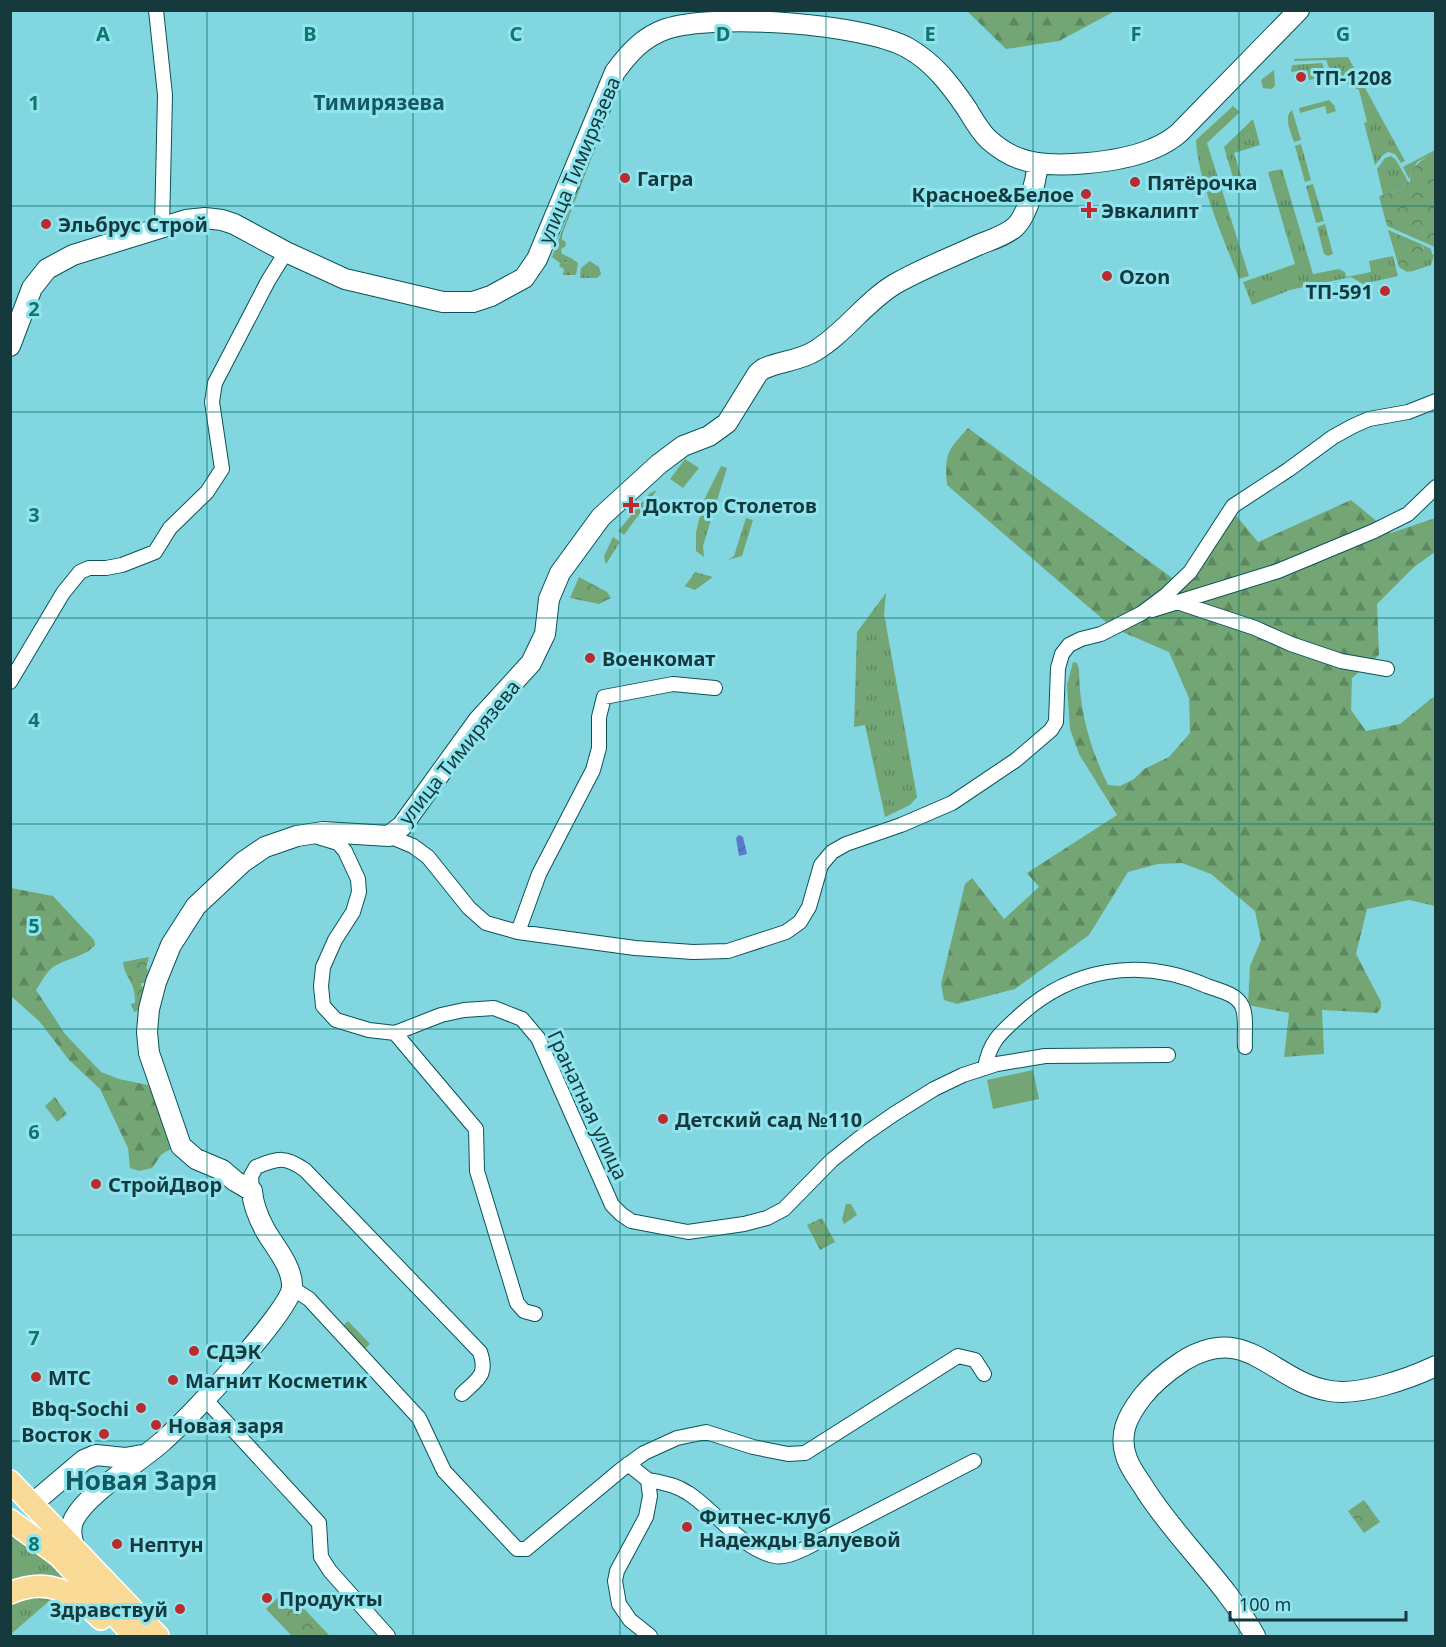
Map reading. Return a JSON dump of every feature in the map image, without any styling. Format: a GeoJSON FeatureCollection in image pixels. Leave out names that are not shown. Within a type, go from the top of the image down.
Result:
{"type":"FeatureCollection","features":[{"type":"Feature","properties":{"kind":"main road"},"geometry":{"type":"LineString","coordinates":[[10,1481],[158,1636]]}},
{"type":"Feature","properties":{"kind":"main road"},"geometry":{"type":"LineString","coordinates":[[10,1520],[59,1556],[134,1636]]}},
{"type":"Feature","properties":{"kind":"main road"},"geometry":{"type":"LineString","coordinates":[[10,1593],[32,1586],[56,1588],[86,1605],[119,1636]]}},
{"type":"Feature","properties":{"kind":"street"},"geometry":{"type":"LineString","coordinates":[[156,10],[165,95],[162,227]]}},
{"type":"Feature","properties":{"kind":"street","name":"улица Тимирязева"},"geometry":{"type":"LineString","coordinates":[[10,346],[32,288],[46,269],[73,255],[162,227],[205,218],[234,224],[286,252],[345,279],[443,302],[473,302],[508,288],[524,278],[537,259],[615,72],[632,50],[647,38],[666,29],[685,25],[754,21],[840,28],[865,33],[905,46],[928,61],[939,72],[986,137],[1000,149],[1019,159],[1064,165],[1135,155],[1169,141],[1179,134],[1299,10]]}},
{"type":"Feature","properties":{"kind":"street","name":"улица Тимирязева"},"geometry":{"type":"LineString","coordinates":[[389,836],[402,826],[478,721],[531,663],[545,634],[549,599],[560,573],[601,517],[659,464],[683,446],[710,436],[727,423],[758,373],[763,369],[814,352],[828,342],[876,297],[895,284],[1015,227],[1028,202],[1038,163]]}},
{"type":"Feature","properties":{"kind":"street"},"geometry":{"type":"LineString","coordinates":[[10,682],[63,593],[80,572],[88,568],[122,565],[155,552],[170,528],[207,492],[222,469],[212,402],[215,383],[253,309],[286,252]]}},
{"type":"Feature","properties":{"kind":"street","name":"улица Тимирязева"},"geometry":{"type":"LineString","coordinates":[[252,1191],[222,1170],[196,1159],[181,1146],[149,1053],[147,1032],[149,1009],[156,982],[173,941],[196,906],[243,862],[265,847],[297,836],[323,832],[389,836],[413,846],[428,857],[469,908],[486,923],[518,932],[635,948],[693,952],[728,951],[786,932],[800,922],[808,907],[821,865],[832,852],[846,844],[937,811],[1016,760],[1051,730],[1056,722],[1058,669],[1062,654],[1069,645],[1080,639],[1101,634],[1142,613],[1166,595],[1190,572],[1233,506],[1333,437],[1353,426],[1369,419],[1408,412],[1436,402]]}},
{"type":"Feature","properties":{"kind":"street"},"geometry":{"type":"LineString","coordinates":[[1142,613],[1278,571],[1374,531],[1408,514],[1436,487]]}},
{"type":"Feature","properties":{"kind":"street"},"geometry":{"type":"LineString","coordinates":[[1177,602],[1256,628],[1291,644],[1341,661],[1387,669]]}},
{"type":"Feature","properties":{"kind":"street"},"geometry":{"type":"LineString","coordinates":[[518,932],[539,874],[593,770],[599,748],[599,717],[604,697],[673,684],[715,688]]}},
{"type":"Feature","properties":{"kind":"street","name":"улица Тимирязева"},"geometry":{"type":"LineString","coordinates":[[297,836],[321,837],[339,843],[352,863],[360,892],[353,912],[335,940],[322,967],[321,986],[324,1006],[336,1020],[369,1030],[395,1033]]}},
{"type":"Feature","properties":{"kind":"street"},"geometry":{"type":"LineString","coordinates":[[985,1067],[994,1040],[1026,1009],[1050,992],[1078,979],[1103,972],[1137,969],[1189,978],[1237,999],[1244,1008],[1245,1047]]}},
{"type":"Feature","properties":{"kind":"street","name":"Гранатная улица"},"geometry":{"type":"LineString","coordinates":[[395,1033],[441,1015],[464,1010],[494,1008],[522,1019],[538,1038],[612,1204],[631,1221],[688,1232],[741,1225],[767,1218],[784,1209],[832,1160],[894,1114],[934,1089],[985,1067],[1045,1056],[1168,1055]]}},
{"type":"Feature","properties":{"kind":"street"},"geometry":{"type":"LineString","coordinates":[[395,1033],[476,1129],[477,1171],[517,1303],[524,1311],[535,1314]]}},
{"type":"Feature","properties":{"kind":"street"},"geometry":{"type":"LineString","coordinates":[[75,1550],[70,1532],[75,1517],[84,1506],[113,1479],[163,1441],[205,1399],[249,1350],[285,1304],[292,1288],[289,1272],[256,1212],[251,1176],[256,1167],[275,1160],[290,1160],[305,1170],[480,1352],[484,1364],[481,1376],[462,1394]]}},
{"type":"Feature","properties":{"kind":"street"},"geometry":{"type":"LineString","coordinates":[[292,1288],[309,1299],[419,1418],[444,1471],[517,1549],[526,1549],[644,1452],[677,1438],[706,1432],[753,1447],[788,1454],[805,1453],[958,1356],[975,1360],[984,1374]]}},
{"type":"Feature","properties":{"kind":"street"},"geometry":{"type":"LineString","coordinates":[[1255,1636],[1242,1614],[1154,1504],[1128,1462],[1122,1441],[1134,1408],[1149,1389],[1179,1364],[1193,1356],[1227,1346],[1244,1350],[1312,1386],[1331,1392],[1354,1391],[1390,1383],[1436,1366]]}},
{"type":"Feature","properties":{"kind":"street"},"geometry":{"type":"LineString","coordinates":[[205,1399],[319,1523],[321,1557],[330,1571],[388,1636]]}},
{"type":"Feature","properties":{"kind":"street"},"geometry":{"type":"LineString","coordinates":[[32,1504],[84,1460],[96,1455],[125,1458],[148,1453]]}},
{"type":"Feature","properties":{"kind":"street"},"geometry":{"type":"LineString","coordinates":[[109,1458],[115,1467],[113,1479]]}},
{"type":"Feature","properties":{"kind":"street"},"geometry":{"type":"LineString","coordinates":[[628,1464],[648,1480],[664,1482],[688,1492],[758,1551],[777,1557],[806,1548],[974,1461]]}},
{"type":"Feature","properties":{"kind":"street"},"geometry":{"type":"LineString","coordinates":[[648,1480],[650,1496],[646,1517],[617,1571],[615,1581],[619,1604],[630,1620],[650,1636]]}},
{"type":"Feature","properties":{"kind":"green space"},"geometry":{"type":"Polygon","coordinates":[[[967,11],[1115,11],[1059,41],[1006,49],[967,11]]]}},
{"type":"Feature","properties":{"kind":"green space"},"geometry":{"type":"Polygon","coordinates":[[[1348,57],[1405,161],[1401,163],[1395,154],[1388,152],[1375,165],[1364,123],[1367,122],[1359,90],[1333,77],[1326,60],[1294,61],[1294,59],[1348,57]]]}},
{"type":"Feature","properties":{"kind":"green space"},"geometry":{"type":"Polygon","coordinates":[[[1322,63],[1327,76],[1309,80],[1307,70],[1291,72],[1292,65],[1322,63]]]}},
{"type":"Feature","properties":{"kind":"green space"},"geometry":{"type":"Polygon","coordinates":[[[1274,70],[1275,86],[1271,89],[1263,88],[1261,80],[1274,70]]]}},
{"type":"Feature","properties":{"kind":"green space"},"geometry":{"type":"Polygon","coordinates":[[[1329,100],[1336,111],[1327,114],[1325,106],[1300,113],[1299,108],[1329,100]]]}},
{"type":"Feature","properties":{"kind":"green space"},"geometry":{"type":"Polygon","coordinates":[[[1233,106],[1240,112],[1207,143],[1249,276],[1239,279],[1201,174],[1196,140],[1233,106]]]}},
{"type":"Feature","properties":{"kind":"green space"},"geometry":{"type":"Polygon","coordinates":[[[611,107],[562,235],[566,246],[561,249],[562,254],[571,258],[570,262],[560,263],[552,257],[611,107]]]}},
{"type":"Feature","properties":{"kind":"green space"},"geometry":{"type":"Polygon","coordinates":[[[1292,110],[1301,140],[1294,142],[1288,121],[1292,110]]]}},
{"type":"Feature","properties":{"kind":"green space"},"geometry":{"type":"Polygon","coordinates":[[[1253,119],[1260,145],[1234,153],[1246,192],[1237,191],[1224,147],[1253,119]]]}},
{"type":"Feature","properties":{"kind":"green space"},"geometry":{"type":"Polygon","coordinates":[[[1301,144],[1311,180],[1305,182],[1295,146],[1301,144]]]}},
{"type":"Feature","properties":{"kind":"green space"},"geometry":{"type":"Polygon","coordinates":[[[1435,150],[1435,153],[1417,162],[1409,179],[1403,167],[1435,150]]]}},
{"type":"Feature","properties":{"kind":"green space"},"geometry":{"type":"Polygon","coordinates":[[[1435,153],[1435,247],[1387,226],[1379,196],[1401,190],[1408,181],[1410,183],[1410,177],[1417,164],[1435,153]]]}},
{"type":"Feature","properties":{"kind":"green space"},"geometry":{"type":"Polygon","coordinates":[[[1391,156],[1396,160],[1408,181],[1401,190],[1383,195],[1377,169],[1385,158],[1391,156]]]}},
{"type":"Feature","properties":{"kind":"green space"},"geometry":{"type":"Polygon","coordinates":[[[1282,169],[1313,274],[1339,269],[1345,272],[1346,277],[1371,272],[1369,261],[1393,256],[1398,276],[1363,284],[1351,277],[1290,290],[1252,305],[1243,282],[1295,264],[1268,172],[1282,169]]]}},
{"type":"Feature","properties":{"kind":"green space"},"geometry":{"type":"Polygon","coordinates":[[[1313,184],[1324,221],[1316,223],[1306,186],[1313,184]]]}},
{"type":"Feature","properties":{"kind":"green space"},"geometry":{"type":"Polygon","coordinates":[[[1325,224],[1333,254],[1328,256],[1324,254],[1317,227],[1325,224]]]}},
{"type":"Feature","properties":{"kind":"green space"},"geometry":{"type":"Polygon","coordinates":[[[1388,230],[1421,244],[1424,258],[1420,266],[1407,272],[1399,267],[1388,230]]]}},
{"type":"Feature","properties":{"kind":"green space"},"geometry":{"type":"Polygon","coordinates":[[[1421,244],[1431,249],[1434,255],[1431,265],[1407,273],[1411,271],[1424,248],[1421,244]]]}},
{"type":"Feature","properties":{"kind":"green space"},"geometry":{"type":"Polygon","coordinates":[[[571,258],[578,263],[576,275],[563,275],[564,269],[559,266],[562,260],[565,263],[571,258]]]}},
{"type":"Feature","properties":{"kind":"green space"},"geometry":{"type":"Polygon","coordinates":[[[590,261],[599,267],[601,274],[597,278],[580,278],[581,268],[590,261]]]}},
{"type":"Feature","properties":{"kind":"green space"},"geometry":{"type":"Polygon","coordinates":[[[968,428],[1179,583],[1229,507],[1258,542],[1351,500],[1391,533],[1435,518],[1435,552],[1414,567],[1377,604],[1379,655],[1352,678],[1351,710],[1366,731],[1400,724],[1435,697],[1435,906],[1409,900],[1367,909],[1356,954],[1381,1002],[1381,1008],[1377,1013],[1322,1010],[1324,1054],[1284,1057],[1289,1013],[1248,1005],[1250,966],[1261,940],[1255,911],[1211,874],[1182,863],[1158,864],[1128,872],[1089,935],[1015,989],[957,1004],[944,1000],[941,984],[965,884],[972,878],[1004,919],[1039,887],[1027,873],[1117,815],[1079,754],[1070,729],[1067,685],[1073,662],[1077,663],[1079,669],[1083,714],[1096,757],[1108,785],[1120,786],[1134,779],[1144,769],[1169,757],[1190,733],[1189,698],[1169,652],[1113,628],[947,485],[946,466],[949,453],[968,428]]]}},
{"type":"Feature","properties":{"kind":"green space"},"geometry":{"type":"Polygon","coordinates":[[[685,459],[699,468],[683,488],[670,479],[685,459]]]}},
{"type":"Feature","properties":{"kind":"green space"},"geometry":{"type":"Polygon","coordinates":[[[721,466],[727,468],[703,546],[704,557],[696,551],[696,532],[704,500],[721,466]]]}},
{"type":"Feature","properties":{"kind":"green space"},"geometry":{"type":"Polygon","coordinates":[[[657,490],[624,535],[618,531],[650,493],[657,490]]]}},
{"type":"Feature","properties":{"kind":"green space"},"geometry":{"type":"Polygon","coordinates":[[[746,518],[753,520],[742,556],[728,560],[734,556],[746,518]]]}},
{"type":"Feature","properties":{"kind":"green space"},"geometry":{"type":"Polygon","coordinates":[[[613,537],[620,542],[606,564],[604,556],[613,537]]]}},
{"type":"Feature","properties":{"kind":"green space"},"geometry":{"type":"Polygon","coordinates":[[[695,572],[713,577],[695,590],[685,586],[695,572]]]}},
{"type":"Feature","properties":{"kind":"green space"},"geometry":{"type":"Polygon","coordinates":[[[579,577],[607,592],[611,598],[599,604],[570,598],[579,577]]]}},
{"type":"Feature","properties":{"kind":"green space"},"geometry":{"type":"Polygon","coordinates":[[[886,593],[884,614],[917,797],[910,805],[885,817],[865,725],[854,727],[857,632],[886,593]]]}},
{"type":"Feature","properties":{"kind":"green space"},"geometry":{"type":"Polygon","coordinates":[[[11,888],[53,896],[94,940],[95,945],[91,949],[50,969],[36,990],[65,1034],[101,1072],[119,1079],[148,1085],[155,1095],[170,1149],[161,1155],[152,1168],[139,1171],[130,1168],[128,1148],[100,1089],[69,1060],[40,1022],[11,996],[11,888]]]}},
{"type":"Feature","properties":{"kind":"green space"},"geometry":{"type":"Polygon","coordinates":[[[149,957],[146,983],[141,983],[141,986],[145,987],[138,1010],[134,1012],[131,1004],[135,1003],[134,990],[123,962],[149,957]]]}},
{"type":"Feature","properties":{"kind":"green space"},"geometry":{"type":"Polygon","coordinates":[[[1033,1070],[1039,1099],[993,1109],[987,1080],[1033,1070]]]}},
{"type":"Feature","properties":{"kind":"green space"},"geometry":{"type":"Polygon","coordinates":[[[55,1097],[67,1114],[57,1122],[45,1106],[55,1097]]]}},
{"type":"Feature","properties":{"kind":"green space"},"geometry":{"type":"Polygon","coordinates":[[[846,1204],[851,1204],[857,1215],[844,1224],[842,1219],[846,1204]]]}},
{"type":"Feature","properties":{"kind":"green space"},"geometry":{"type":"Polygon","coordinates":[[[822,1218],[835,1242],[820,1250],[807,1225],[822,1218]]]}},
{"type":"Feature","properties":{"kind":"green space"},"geometry":{"type":"Polygon","coordinates":[[[348,1321],[370,1344],[361,1352],[340,1328],[348,1321]]]}},
{"type":"Feature","properties":{"kind":"green space"},"geometry":{"type":"Polygon","coordinates":[[[1364,1500],[1380,1522],[1364,1533],[1348,1511],[1364,1500]]]}},
{"type":"Feature","properties":{"kind":"green space"},"geometry":{"type":"Polygon","coordinates":[[[10,1534],[44,1558],[83,1593],[81,1597],[11,1584],[10,1534]]]}},
{"type":"Feature","properties":{"kind":"green space"},"geometry":{"type":"Polygon","coordinates":[[[286,1590],[330,1636],[292,1636],[266,1609],[286,1590]]]}},
{"type":"Feature","properties":{"kind":"green space"},"geometry":{"type":"Polygon","coordinates":[[[21,1595],[54,1597],[11,1634],[11,1599],[21,1595]]]}},
{"type":"Feature","properties":{"kind":"water"},"geometry":{"type":"Polygon","coordinates":[[[739,835],[743,837],[747,854],[739,856],[736,838],[739,835]]]}},
{"type":"Feature","properties":{"kind":"place","name":"ТП-1208"},"geometry":{"type":"Point","coordinates":[1301,77]}},
{"type":"Feature","properties":{"kind":"place","name":"Гагра"},"geometry":{"type":"Point","coordinates":[625,178]}},
{"type":"Feature","properties":{"kind":"place","name":"Пятёрочка"},"geometry":{"type":"Point","coordinates":[1135,182]}},
{"type":"Feature","properties":{"kind":"place","name":"Красное&Белое"},"geometry":{"type":"Point","coordinates":[1086,194]}},
{"type":"Feature","properties":{"kind":"place","name":"Эвкалипт"},"geometry":{"type":"Point","coordinates":[1089,210]}},
{"type":"Feature","properties":{"kind":"place","name":"Эльбрус Строй"},"geometry":{"type":"Point","coordinates":[46,224]}},
{"type":"Feature","properties":{"kind":"place","name":"Ozon"},"geometry":{"type":"Point","coordinates":[1107,276]}},
{"type":"Feature","properties":{"kind":"place","name":"ТП-591"},"geometry":{"type":"Point","coordinates":[1385,291]}},
{"type":"Feature","properties":{"kind":"place","name":"Доктор Столетов"},"geometry":{"type":"Point","coordinates":[631,505]}},
{"type":"Feature","properties":{"kind":"place","name":"Военкомат"},"geometry":{"type":"Point","coordinates":[590,658]}},
{"type":"Feature","properties":{"kind":"place","name":"Детский сад №110"},"geometry":{"type":"Point","coordinates":[663,1119]}},
{"type":"Feature","properties":{"kind":"place","name":"СтройДвор"},"geometry":{"type":"Point","coordinates":[96,1184]}},
{"type":"Feature","properties":{"kind":"place","name":"СДЭК"},"geometry":{"type":"Point","coordinates":[194,1351]}},
{"type":"Feature","properties":{"kind":"place","name":"МТС"},"geometry":{"type":"Point","coordinates":[36,1377]}},
{"type":"Feature","properties":{"kind":"place","name":"Магнит Косметик"},"geometry":{"type":"Point","coordinates":[173,1380]}},
{"type":"Feature","properties":{"kind":"place","name":"Bbq-Sochi"},"geometry":{"type":"Point","coordinates":[141,1408]}},
{"type":"Feature","properties":{"kind":"place","name":"Новая заря"},"geometry":{"type":"Point","coordinates":[156,1425]}},
{"type":"Feature","properties":{"kind":"place","name":"Восток"},"geometry":{"type":"Point","coordinates":[104,1434]}},
{"type":"Feature","properties":{"kind":"place","name":"Фитнес-клуб Надежды Валуевой"},"geometry":{"type":"Point","coordinates":[687,1527]}},
{"type":"Feature","properties":{"kind":"place","name":"Нептун"},"geometry":{"type":"Point","coordinates":[117,1544]}},
{"type":"Feature","properties":{"kind":"place","name":"Продукты"},"geometry":{"type":"Point","coordinates":[267,1598]}},
{"type":"Feature","properties":{"kind":"place","name":"Здравствуй"},"geometry":{"type":"Point","coordinates":[180,1609]}},
{"type":"Feature","properties":{"kind":"district","name":"Тимирязева"},"geometry":{"type":"Point","coordinates":[379,102]}},
{"type":"Feature","properties":{"kind":"district","name":"Новая Заря"},"geometry":{"type":"Point","coordinates":[141,1480]}}]}
